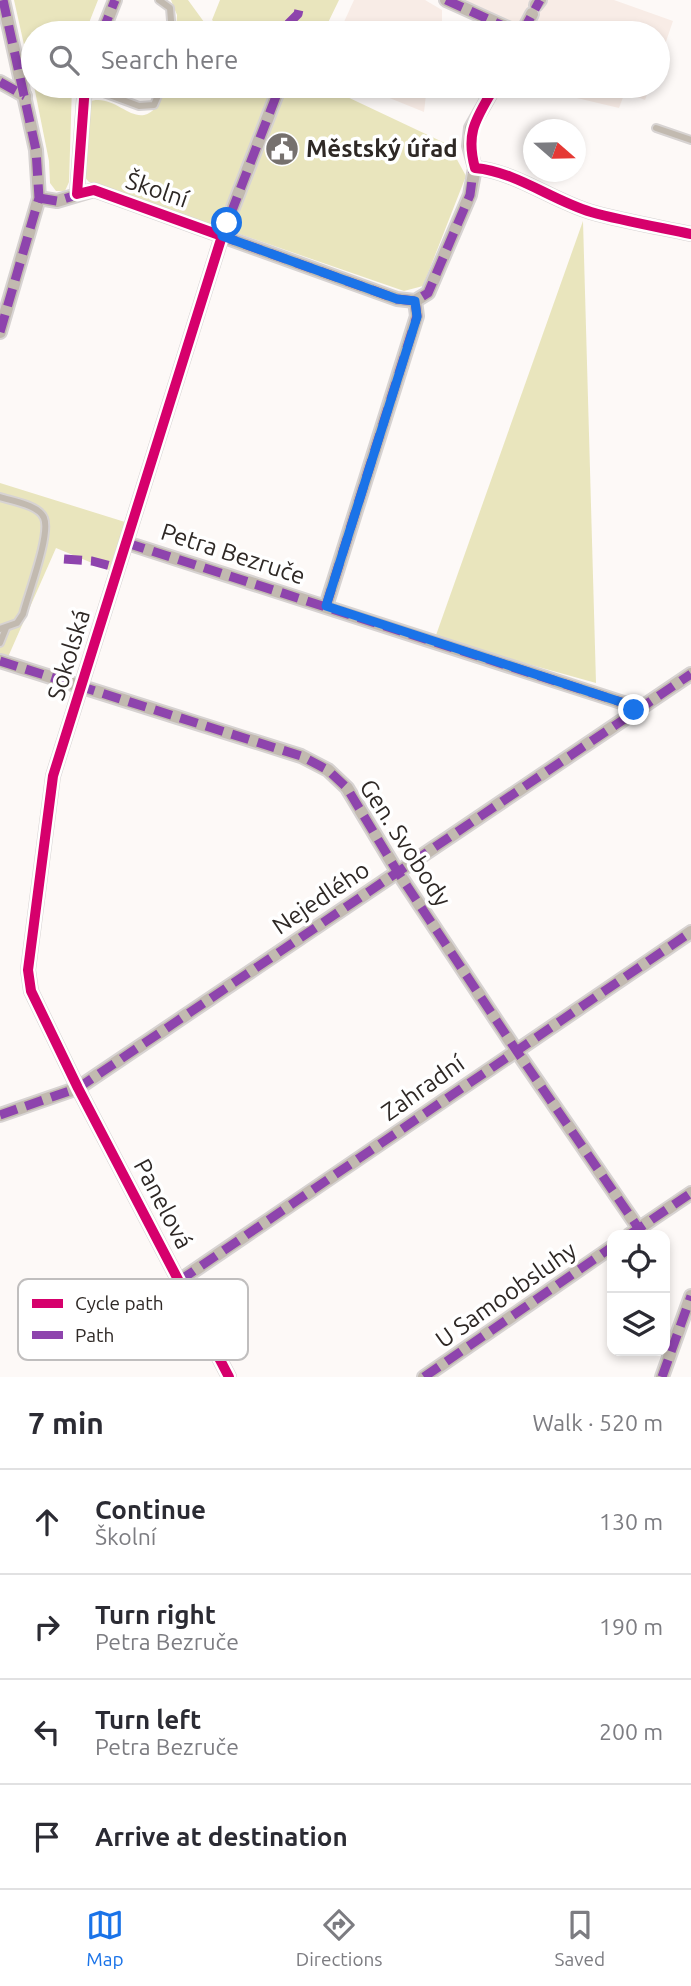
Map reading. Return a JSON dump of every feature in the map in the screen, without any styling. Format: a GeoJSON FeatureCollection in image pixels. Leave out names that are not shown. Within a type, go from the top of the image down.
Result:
{"type":"FeatureCollection","features":[{"type":"Feature","properties":{"kind":"street"},"geometry":{"type":"LineString","coordinates":[[3,0],[21,79]]}},
{"type":"Feature","properties":{"kind":"street"},"geometry":{"type":"LineString","coordinates":[[107,21],[115,0]]}},
{"type":"Feature","properties":{"kind":"street"},"geometry":{"type":"LineString","coordinates":[[446,0],[494,21]]}},
{"type":"Feature","properties":{"kind":"street"},"geometry":{"type":"LineString","coordinates":[[0,82],[21,94]]}},
{"type":"Feature","properties":{"kind":"street"},"geometry":{"type":"LineString","coordinates":[[0,332],[39,198],[36,150],[25,98]]}},
{"type":"Feature","properties":{"kind":"street"},"geometry":{"type":"LineString","coordinates":[[77,194],[84,98]]}},
{"type":"Feature","properties":{"kind":"street","name":"Sokolská"},"geometry":{"type":"LineString","coordinates":[[78,1088],[31,991],[28,970],[53,776],[222,236],[275,98]]}},
{"type":"Feature","properties":{"kind":"street"},"geometry":{"type":"LineString","coordinates":[[415,301],[428,293],[470,195],[475,168],[469,146],[471,128],[488,98]]}},
{"type":"Feature","properties":{"kind":"street"},"geometry":{"type":"LineString","coordinates":[[475,168],[532,185],[589,211],[691,234]]}},
{"type":"Feature","properties":{"kind":"street","name":"Školní"},"geometry":{"type":"LineString","coordinates":[[39,198],[57,201],[94,190],[397,299],[415,301]]}},
{"type":"Feature","properties":{"kind":"street","name":"Petra Bezruče"},"geometry":{"type":"LineString","coordinates":[[326,606],[417,317],[415,301]]}},
{"type":"Feature","properties":{"kind":"street","name":"Petra Bezruče"},"geometry":{"type":"LineString","coordinates":[[127,542],[612,699],[634,710]]}},
{"type":"Feature","properties":{"kind":"street","name":"Gen. Svobody"},"geometry":{"type":"LineString","coordinates":[[0,661],[301,756],[328,769],[347,788],[397,871],[633,1230]]}},
{"type":"Feature","properties":{"kind":"street","name":"Nejedlého"},"geometry":{"type":"LineString","coordinates":[[0,1115],[78,1088],[691,674]]}},
{"type":"Feature","properties":{"kind":"street","name":"Zahradní"},"geometry":{"type":"LineString","coordinates":[[184,1279],[691,932]]}},
{"type":"Feature","properties":{"kind":"street","name":"Panelová"},"geometry":{"type":"LineString","coordinates":[[78,1088],[178,1279]]}},
{"type":"Feature","properties":{"kind":"street"},"geometry":{"type":"LineString","coordinates":[[637,1230],[691,1193]]}},
{"type":"Feature","properties":{"kind":"street","name":"U Samoobsluhy"},"geometry":{"type":"LineString","coordinates":[[424,1377],[607,1250]]}},
{"type":"Feature","properties":{"kind":"street"},"geometry":{"type":"LineString","coordinates":[[662,1377],[691,1296]]}},
{"type":"Feature","properties":{"kind":"street","name":"Panelová"},"geometry":{"type":"LineString","coordinates":[[220,1360],[229,1377]]}},
{"type":"Feature","properties":{"kind":"lane"},"geometry":{"type":"LineString","coordinates":[[159,0],[170,8],[171,21]]}},
{"type":"Feature","properties":{"kind":"lane"},"geometry":{"type":"LineString","coordinates":[[117,98],[139,106],[154,105],[157,98]]}},
{"type":"Feature","properties":{"kind":"lane"},"geometry":{"type":"LineString","coordinates":[[656,128],[691,140]]}},
{"type":"Feature","properties":{"kind":"lane"},"geometry":{"type":"LineString","coordinates":[[0,498],[37,510],[44,517],[46,531],[23,614],[17,623],[3,628],[0,643]]}},
{"type":"Feature","properties":{"kind":"shaded area"},"geometry":{"type":"Polygon","coordinates":[[[14,0],[98,0],[90,21],[21,21],[21,31],[14,0]]]}},
{"type":"Feature","properties":{"kind":"shaded area"},"geometry":{"type":"Polygon","coordinates":[[[171,0],[188,0],[203,21],[177,21],[171,0]]]}},
{"type":"Feature","properties":{"kind":"shaded area"},"geometry":{"type":"Polygon","coordinates":[[[220,0],[339,0],[329,21],[212,20],[220,0]]]}},
{"type":"Feature","properties":{"kind":"shaded area"},"geometry":{"type":"Polygon","coordinates":[[[354,0],[425,0],[442,10],[442,21],[344,21],[354,0]]]}},
{"type":"Feature","properties":{"kind":"shaded area"},"geometry":{"type":"Polygon","coordinates":[[[462,0],[614,0],[673,21],[670,30],[670,21],[507,21],[462,0]]]}},
{"type":"Feature","properties":{"kind":"shaded area"},"geometry":{"type":"Polygon","coordinates":[[[36,98],[72,98],[69,182],[65,191],[56,191],[50,183],[49,161],[36,98]]]}},
{"type":"Feature","properties":{"kind":"shaded area"},"geometry":{"type":"Polygon","coordinates":[[[161,98],[349,98],[449,145],[466,176],[423,286],[404,291],[89,182],[83,175],[88,102],[100,100],[140,115],[149,113],[161,98]]]}},
{"type":"Feature","properties":{"kind":"shaded area"},"geometry":{"type":"Polygon","coordinates":[[[390,98],[426,98],[424,112],[390,98]]]}},
{"type":"Feature","properties":{"kind":"shaded area"},"geometry":{"type":"Polygon","coordinates":[[[577,98],[623,98],[619,108],[577,98]]]}},
{"type":"Feature","properties":{"kind":"shaded area"},"geometry":{"type":"Polygon","coordinates":[[[583,221],[596,683],[435,638],[583,221]]]}},
{"type":"Feature","properties":{"kind":"shaded area"},"geometry":{"type":"Polygon","coordinates":[[[0,483],[125,522],[109,570],[56,548],[8,657],[0,655],[0,483]]]}},
{"type":"Feature","properties":{"kind":"marked path"},"geometry":{"type":"LineString","coordinates":[[3,0],[21,82]]}},
{"type":"Feature","properties":{"kind":"marked path"},"geometry":{"type":"LineString","coordinates":[[107,21],[115,0]]}},
{"type":"Feature","properties":{"kind":"marked path"},"geometry":{"type":"LineString","coordinates":[[446,0],[492,21]]}},
{"type":"Feature","properties":{"kind":"marked path"},"geometry":{"type":"LineString","coordinates":[[529,21],[540,0]]}},
{"type":"Feature","properties":{"kind":"marked path"},"geometry":{"type":"LineString","coordinates":[[291,21],[298,14],[300,5]]}},
{"type":"Feature","properties":{"kind":"marked path"},"geometry":{"type":"LineString","coordinates":[[0,82],[21,94]]}},
{"type":"Feature","properties":{"kind":"marked path"},"geometry":{"type":"LineString","coordinates":[[0,332],[39,198],[36,150],[25,98]]}},
{"type":"Feature","properties":{"kind":"marked path"},"geometry":{"type":"LineString","coordinates":[[221,239],[275,98]]}},
{"type":"Feature","properties":{"kind":"marked path"},"geometry":{"type":"LineString","coordinates":[[219,235],[397,299],[415,301],[428,293],[470,195],[474,165]]}},
{"type":"Feature","properties":{"kind":"marked path"},"geometry":{"type":"LineString","coordinates":[[39,198],[57,201],[83,193]]}},
{"type":"Feature","properties":{"kind":"marked path"},"geometry":{"type":"LineString","coordinates":[[326,606],[417,316],[415,301]]}},
{"type":"Feature","properties":{"kind":"marked path"},"geometry":{"type":"LineString","coordinates":[[127,543],[624,703],[634,710]]}},
{"type":"Feature","properties":{"kind":"marked path"},"geometry":{"type":"LineString","coordinates":[[64,559],[92,561],[118,568]]}},
{"type":"Feature","properties":{"kind":"marked path"},"geometry":{"type":"LineString","coordinates":[[0,661],[301,756],[328,770],[347,788],[397,871],[639,1229]]}},
{"type":"Feature","properties":{"kind":"marked path"},"geometry":{"type":"LineString","coordinates":[[0,1115],[78,1088],[691,674]]}},
{"type":"Feature","properties":{"kind":"marked path"},"geometry":{"type":"LineString","coordinates":[[182,1279],[691,932]]}},
{"type":"Feature","properties":{"kind":"marked path"},"geometry":{"type":"LineString","coordinates":[[636,1230],[691,1193]]}},
{"type":"Feature","properties":{"kind":"marked path"},"geometry":{"type":"LineString","coordinates":[[424,1377],[607,1250]]}},
{"type":"Feature","properties":{"kind":"marked path"},"geometry":{"type":"LineString","coordinates":[[662,1377],[691,1296]]}},
{"type":"Feature","properties":{"kind":"cycle path"},"geometry":{"type":"LineString","coordinates":[[84,98],[77,194],[94,190],[222,236],[53,776],[28,970],[31,991],[78,1088],[178,1279]]}},
{"type":"Feature","properties":{"kind":"cycle path"},"geometry":{"type":"LineString","coordinates":[[488,98],[472,134],[475,168],[505,175],[591,212],[691,234]]}},
{"type":"Feature","properties":{"kind":"cycle path"},"geometry":{"type":"LineString","coordinates":[[220,1360],[229,1377]]}},
{"type":"Feature","properties":{"kind":"place","name":"Městský úřad"},"geometry":{"type":"Point","coordinates":[282,149]}},
{"type":"Feature","properties":{"kind":"route"},"geometry":{"type":"LineString","coordinates":[[227,223],[222,236],[397,299],[415,301],[417,317],[326,606],[624,703],[634,710]]}}]}
